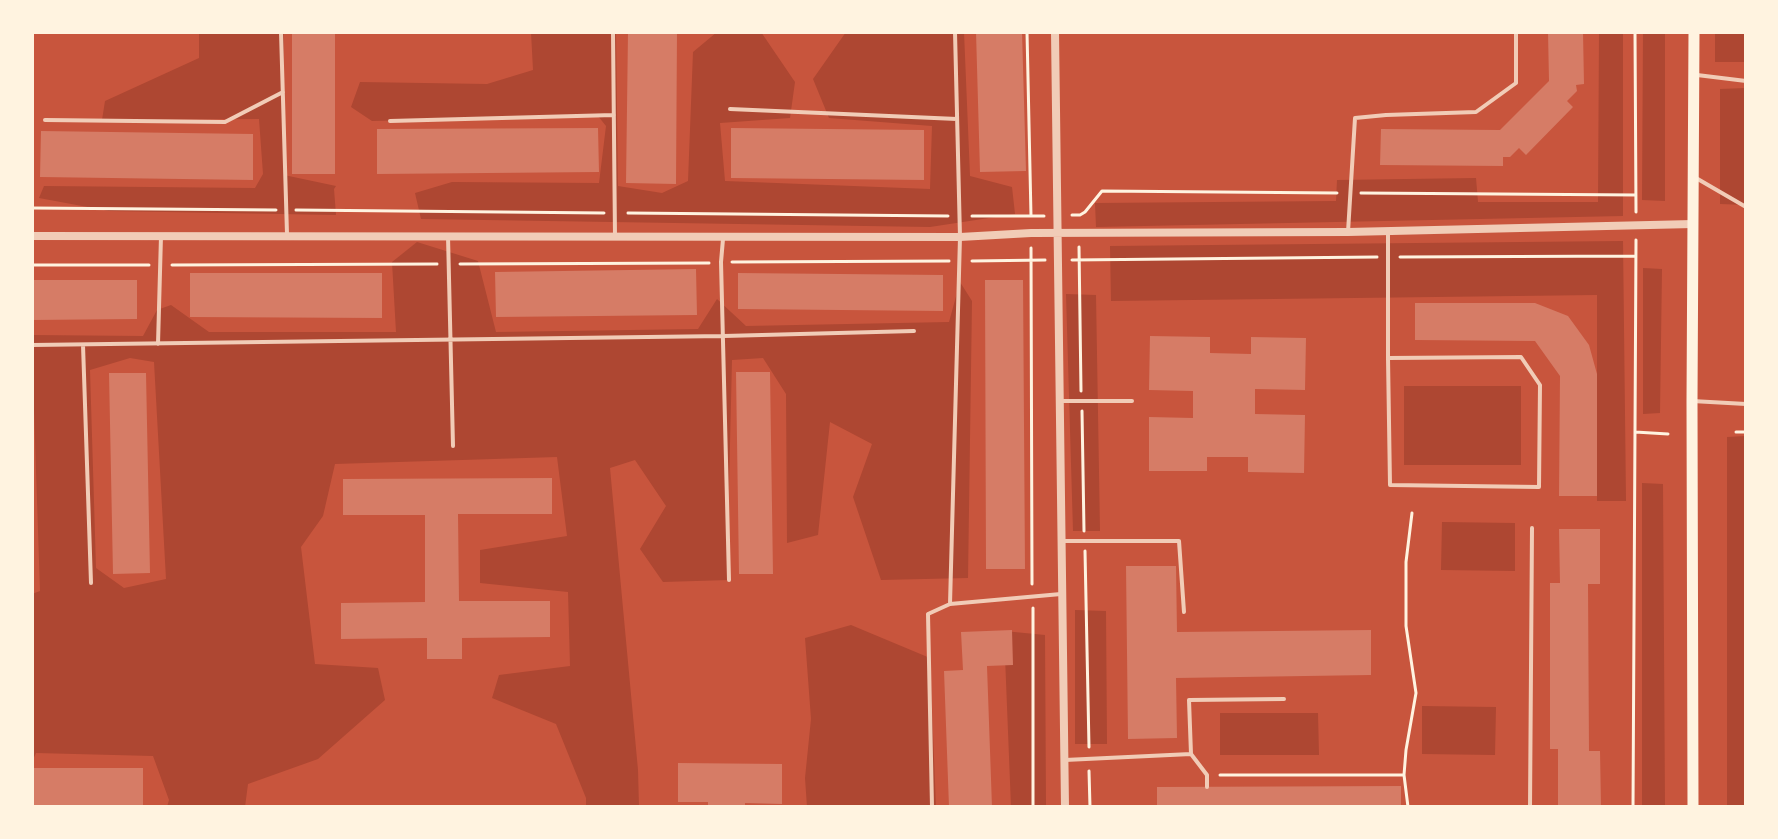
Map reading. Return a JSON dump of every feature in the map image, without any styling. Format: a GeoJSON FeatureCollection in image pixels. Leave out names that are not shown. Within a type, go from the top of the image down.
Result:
{"type":"FeatureCollection","features":[{"type":"Feature","properties":{"kind":"main road"},"geometry":{"type":"LineString","coordinates":[[1693,807],[1694,32]]}},
{"type":"Feature","properties":{"kind":"street"},"geometry":{"type":"LineString","coordinates":[[1055,32],[1065,807]]}},
{"type":"Feature","properties":{"kind":"street"},"geometry":{"type":"LineString","coordinates":[[32,236],[960,237],[1031,233],[1348,232],[1693,224]]}},
{"type":"Feature","properties":{"kind":"lane"},"geometry":{"type":"LineString","coordinates":[[281,32],[287,236]]}},
{"type":"Feature","properties":{"kind":"lane"},"geometry":{"type":"LineString","coordinates":[[613,32],[615,237]]}},
{"type":"Feature","properties":{"kind":"lane"},"geometry":{"type":"LineString","coordinates":[[950,604],[960,261],[955,32]]}},
{"type":"Feature","properties":{"kind":"lane"},"geometry":{"type":"LineString","coordinates":[[1348,232],[1355,118],[1476,112],[1516,83],[1516,32]]}},
{"type":"Feature","properties":{"kind":"lane"},"geometry":{"type":"LineString","coordinates":[[1694,75],[1746,81]]}},
{"type":"Feature","properties":{"kind":"lane"},"geometry":{"type":"LineString","coordinates":[[45,120],[225,122],[283,92]]}},
{"type":"Feature","properties":{"kind":"lane"},"geometry":{"type":"LineString","coordinates":[[730,109],[957,119]]}},
{"type":"Feature","properties":{"kind":"lane"},"geometry":{"type":"LineString","coordinates":[[390,121],[614,115]]}},
{"type":"Feature","properties":{"kind":"lane"},"geometry":{"type":"LineString","coordinates":[[1693,176],[1746,207]]}},
{"type":"Feature","properties":{"kind":"lane"},"geometry":{"type":"LineString","coordinates":[[1387,230],[1388,257],[1388,358],[1390,485],[1539,487],[1540,385],[1521,357],[1388,358]]}},
{"type":"Feature","properties":{"kind":"lane"},"geometry":{"type":"LineString","coordinates":[[158,344],[161,236]]}},
{"type":"Feature","properties":{"kind":"lane"},"geometry":{"type":"LineString","coordinates":[[448,236],[453,446]]}},
{"type":"Feature","properties":{"kind":"lane"},"geometry":{"type":"LineString","coordinates":[[723,237],[721,262],[729,580]]}},
{"type":"Feature","properties":{"kind":"lane"},"geometry":{"type":"LineString","coordinates":[[32,345],[914,331]]}},
{"type":"Feature","properties":{"kind":"lane"},"geometry":{"type":"LineString","coordinates":[[83,345],[91,583]]}},
{"type":"Feature","properties":{"kind":"lane"},"geometry":{"type":"LineString","coordinates":[[1059,401],[1132,401]]}},
{"type":"Feature","properties":{"kind":"lane"},"geometry":{"type":"LineString","coordinates":[[1692,401],[1746,404]]}},
{"type":"Feature","properties":{"kind":"lane"},"geometry":{"type":"LineString","coordinates":[[1530,807],[1532,528]]}},
{"type":"Feature","properties":{"kind":"lane"},"geometry":{"type":"LineString","coordinates":[[1060,541],[1179,541],[1184,612]]}},
{"type":"Feature","properties":{"kind":"lane"},"geometry":{"type":"LineString","coordinates":[[932,807],[928,614],[950,604],[1061,594]]}},
{"type":"Feature","properties":{"kind":"lane"},"geometry":{"type":"LineString","coordinates":[[1207,787],[1207,775],[1191,754],[1189,700],[1284,699]]}},
{"type":"Feature","properties":{"kind":"lane"},"geometry":{"type":"LineString","coordinates":[[1065,760],[1191,754]]}},
{"type":"Feature","properties":{"kind":"path"},"geometry":{"type":"LineString","coordinates":[[1027,32],[1031,217],[1033,807]]}},
{"type":"Feature","properties":{"kind":"path"},"geometry":{"type":"LineString","coordinates":[[1633,807],[1637,225],[1635,32]]}},
{"type":"Feature","properties":{"kind":"path"},"geometry":{"type":"LineString","coordinates":[[32,208],[1031,217],[1080,215],[1102,191],[1636,195]]}},
{"type":"Feature","properties":{"kind":"path"},"geometry":{"type":"LineString","coordinates":[[32,265],[1636,256]]}},
{"type":"Feature","properties":{"kind":"path"},"geometry":{"type":"LineString","coordinates":[[1635,432],[1668,434]]}},
{"type":"Feature","properties":{"kind":"path"},"geometry":{"type":"LineString","coordinates":[[1736,432],[1746,432]]}},
{"type":"Feature","properties":{"kind":"path"},"geometry":{"type":"LineString","coordinates":[[1408,807],[1404,775],[1416,693],[1406,626],[1406,562],[1412,513]]}},
{"type":"Feature","properties":{"kind":"path"},"geometry":{"type":"LineString","coordinates":[[1207,775],[1404,775]]}},
{"type":"Feature","properties":{"kind":"shaded area"},"geometry":{"type":"Polygon","coordinates":[[[199,32],[284,32],[284,175],[336,186],[336,215],[109,211],[39,198],[44,186],[255,188],[263,174],[259,119],[102,120],[105,101],[199,58],[199,32]]]}},
{"type":"Feature","properties":{"kind":"shaded area"},"geometry":{"type":"Polygon","coordinates":[[[531,32],[616,32],[618,186],[662,193],[688,181],[693,52],[717,32],[761,32],[795,82],[790,118],[720,123],[725,181],[930,189],[932,126],[829,118],[813,79],[846,32],[964,32],[970,176],[1012,187],[1015,214],[930,227],[421,219],[415,193],[452,182],[599,183],[606,126],[598,116],[372,121],[351,107],[360,82],[487,84],[533,70],[531,32]]]}},
{"type":"Feature","properties":{"kind":"shaded area"},"geometry":{"type":"Polygon","coordinates":[[[1599,32],[1623,32],[1623,216],[1096,227],[1095,203],[1336,201],[1337,180],[1476,178],[1478,202],[1598,202],[1599,32]]]}},
{"type":"Feature","properties":{"kind":"shaded area"},"geometry":{"type":"Polygon","coordinates":[[[1643,32],[1665,32],[1665,201],[1642,200],[1643,32]]]}},
{"type":"Feature","properties":{"kind":"shaded area"},"geometry":{"type":"Polygon","coordinates":[[[1715,32],[1746,32],[1746,62],[1715,62],[1715,32]]]}},
{"type":"Feature","properties":{"kind":"shaded area"},"geometry":{"type":"Polygon","coordinates":[[[1746,88],[1746,205],[1720,204],[1720,89],[1746,88]]]}},
{"type":"Feature","properties":{"kind":"shaded area"},"geometry":{"type":"Polygon","coordinates":[[[1623,241],[1626,501],[1597,501],[1597,295],[1111,301],[1110,246],[1623,241]]]}},
{"type":"Feature","properties":{"kind":"shaded area"},"geometry":{"type":"Polygon","coordinates":[[[417,242],[478,261],[496,332],[698,329],[717,299],[746,326],[949,322],[960,282],[972,301],[968,578],[881,580],[853,497],[872,444],[830,422],[818,535],[787,543],[786,394],[763,358],[732,360],[729,580],[663,582],[640,549],[666,506],[635,460],[610,468],[639,807],[586,807],[586,798],[556,724],[492,698],[499,675],[570,666],[568,592],[480,583],[480,550],[567,536],[557,457],[335,464],[323,516],[301,547],[315,664],[378,668],[385,700],[318,759],[248,784],[245,807],[167,807],[169,800],[153,756],[36,753],[32,762],[32,594],[40,591],[32,335],[143,336],[157,310],[171,305],[209,332],[396,332],[392,262],[417,242]],[[130,358],[90,370],[96,568],[124,588],[166,579],[154,362],[130,358]]]}},
{"type":"Feature","properties":{"kind":"shaded area"},"geometry":{"type":"Polygon","coordinates":[[[1643,268],[1662,269],[1660,413],[1643,414],[1643,268]]]}},
{"type":"Feature","properties":{"kind":"shaded area"},"geometry":{"type":"Polygon","coordinates":[[[1066,294],[1096,295],[1100,531],[1073,531],[1066,294]]]}},
{"type":"Feature","properties":{"kind":"shaded area"},"geometry":{"type":"Polygon","coordinates":[[[1404,386],[1521,386],[1521,465],[1404,465],[1404,386]]]}},
{"type":"Feature","properties":{"kind":"shaded area"},"geometry":{"type":"Polygon","coordinates":[[[1746,436],[1746,807],[1727,807],[1727,437],[1746,436]]]}},
{"type":"Feature","properties":{"kind":"shaded area"},"geometry":{"type":"Polygon","coordinates":[[[1642,483],[1663,484],[1665,807],[1642,807],[1642,483]]]}},
{"type":"Feature","properties":{"kind":"shaded area"},"geometry":{"type":"Polygon","coordinates":[[[1442,522],[1515,523],[1515,571],[1441,570],[1442,522]]]}},
{"type":"Feature","properties":{"kind":"shaded area"},"geometry":{"type":"Polygon","coordinates":[[[1075,610],[1106,611],[1107,744],[1075,744],[1075,610]]]}},
{"type":"Feature","properties":{"kind":"shaded area"},"geometry":{"type":"Polygon","coordinates":[[[851,625],[930,658],[936,807],[807,807],[805,778],[811,719],[805,638],[851,625]]]}},
{"type":"Feature","properties":{"kind":"shaded area"},"geometry":{"type":"Polygon","coordinates":[[[1004,631],[1045,635],[1046,807],[1011,807],[1004,631]]]}},
{"type":"Feature","properties":{"kind":"shaded area"},"geometry":{"type":"Polygon","coordinates":[[[1422,706],[1496,707],[1495,755],[1422,754],[1422,706]]]}},
{"type":"Feature","properties":{"kind":"shaded area"},"geometry":{"type":"Polygon","coordinates":[[[1220,713],[1318,713],[1319,755],[1220,755],[1220,713]]]}},
{"type":"Feature","properties":{"kind":"building"},"geometry":{"type":"Polygon","coordinates":[[[292,32],[335,32],[335,174],[292,174],[292,32]]]}},
{"type":"Feature","properties":{"kind":"building"},"geometry":{"type":"Polygon","coordinates":[[[628,32],[677,32],[676,184],[626,183],[628,32]]]}},
{"type":"Feature","properties":{"kind":"building"},"geometry":{"type":"Polygon","coordinates":[[[976,32],[1022,32],[1026,171],[980,172],[976,32]]]}},
{"type":"Feature","properties":{"kind":"building"},"geometry":{"type":"Polygon","coordinates":[[[1548,32],[1583,32],[1584,84],[1576,85],[1577,91],[1567,101],[1573,107],[1526,155],[1519,148],[1510,157],[1503,157],[1503,166],[1380,165],[1381,129],[1500,130],[1549,81],[1548,32]]]}},
{"type":"Feature","properties":{"kind":"building"},"geometry":{"type":"Polygon","coordinates":[[[598,128],[599,172],[377,174],[377,129],[598,128]]]}},
{"type":"Feature","properties":{"kind":"building"},"geometry":{"type":"Polygon","coordinates":[[[731,128],[924,130],[924,180],[731,178],[731,128]]]}},
{"type":"Feature","properties":{"kind":"building"},"geometry":{"type":"Polygon","coordinates":[[[41,131],[253,134],[253,180],[40,177],[41,131]]]}},
{"type":"Feature","properties":{"kind":"building"},"geometry":{"type":"Polygon","coordinates":[[[696,269],[697,315],[496,317],[495,272],[696,269]]]}},
{"type":"Feature","properties":{"kind":"building"},"geometry":{"type":"Polygon","coordinates":[[[190,273],[382,273],[382,318],[190,317],[190,273]]]}},
{"type":"Feature","properties":{"kind":"building"},"geometry":{"type":"Polygon","coordinates":[[[738,273],[943,275],[943,311],[738,309],[738,273]]]}},
{"type":"Feature","properties":{"kind":"building"},"geometry":{"type":"Polygon","coordinates":[[[32,280],[137,280],[137,319],[32,320],[32,280]]]}},
{"type":"Feature","properties":{"kind":"building"},"geometry":{"type":"Polygon","coordinates":[[[985,280],[1023,280],[1025,569],[986,569],[985,280]]]}},
{"type":"Feature","properties":{"kind":"building"},"geometry":{"type":"Polygon","coordinates":[[[1415,303],[1535,303],[1568,316],[1589,345],[1597,374],[1597,496],[1559,496],[1560,376],[1535,341],[1415,340],[1415,303]]]}},
{"type":"Feature","properties":{"kind":"building"},"geometry":{"type":"Polygon","coordinates":[[[1150,336],[1210,337],[1210,353],[1251,354],[1251,337],[1306,338],[1305,390],[1255,389],[1255,414],[1305,415],[1304,473],[1248,472],[1248,457],[1207,457],[1207,471],[1149,471],[1149,417],[1193,418],[1193,391],[1149,390],[1150,336]]]}},
{"type":"Feature","properties":{"kind":"building"},"geometry":{"type":"Polygon","coordinates":[[[736,372],[770,372],[773,574],[739,574],[736,372]]]}},
{"type":"Feature","properties":{"kind":"building"},"geometry":{"type":"Polygon","coordinates":[[[109,373],[146,373],[150,573],[113,574],[109,373]]]}},
{"type":"Feature","properties":{"kind":"building"},"geometry":{"type":"Polygon","coordinates":[[[552,478],[552,514],[458,514],[459,601],[550,601],[550,637],[462,638],[462,659],[427,659],[427,638],[341,639],[341,603],[425,602],[425,515],[343,515],[343,479],[552,478]]]}},
{"type":"Feature","properties":{"kind":"building"},"geometry":{"type":"Polygon","coordinates":[[[1559,529],[1600,529],[1600,584],[1588,584],[1589,751],[1600,751],[1601,807],[1558,807],[1558,749],[1550,749],[1550,583],[1560,583],[1559,529]]]}},
{"type":"Feature","properties":{"kind":"building"},"geometry":{"type":"Polygon","coordinates":[[[1126,566],[1176,566],[1177,632],[1371,630],[1371,675],[1176,678],[1177,738],[1128,739],[1126,566]]]}},
{"type":"Feature","properties":{"kind":"building"},"geometry":{"type":"Polygon","coordinates":[[[1012,630],[1013,665],[987,666],[992,807],[949,807],[944,671],[963,670],[961,632],[1012,630]]]}},
{"type":"Feature","properties":{"kind":"building"},"geometry":{"type":"Polygon","coordinates":[[[678,763],[782,764],[782,804],[745,803],[745,807],[708,807],[708,802],[678,802],[678,763]]]}},
{"type":"Feature","properties":{"kind":"building"},"geometry":{"type":"Polygon","coordinates":[[[33,768],[143,768],[143,807],[33,807],[33,768]]]}},
{"type":"Feature","properties":{"kind":"building"},"geometry":{"type":"Polygon","coordinates":[[[1401,786],[1401,807],[1157,807],[1157,787],[1401,786]]]}}]}
